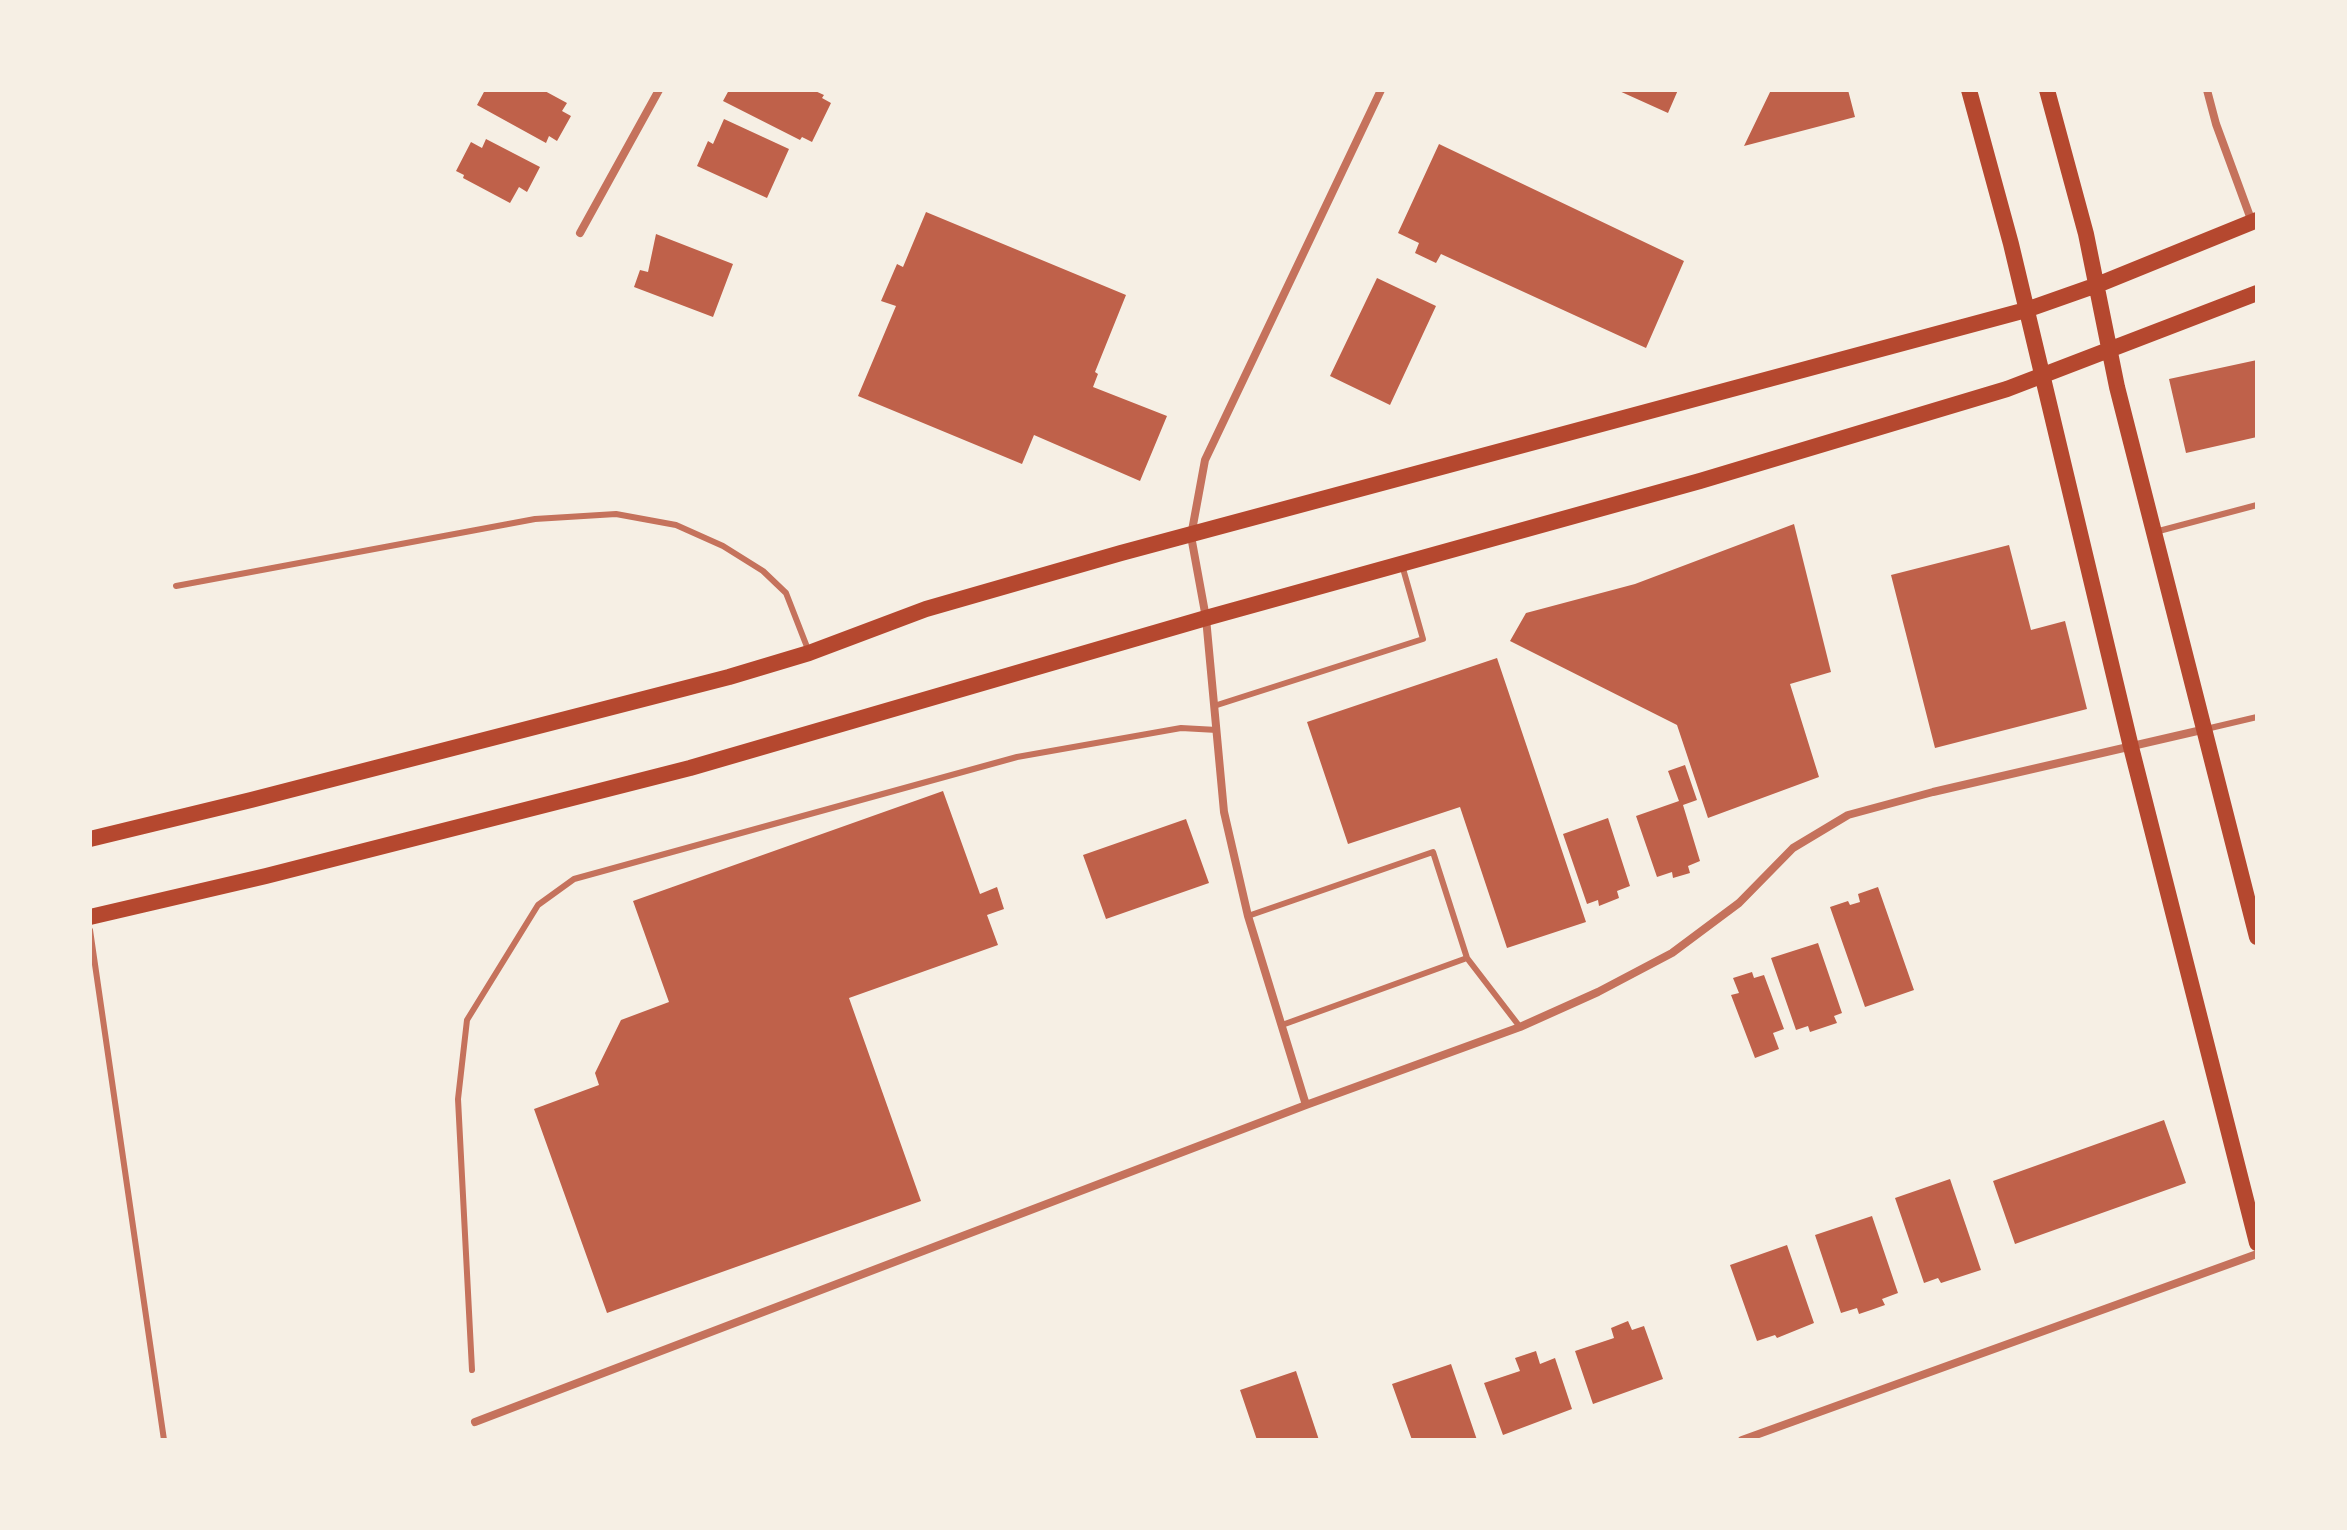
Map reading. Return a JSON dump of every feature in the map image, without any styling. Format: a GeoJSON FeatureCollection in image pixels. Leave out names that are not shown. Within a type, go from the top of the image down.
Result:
{"type":"FeatureCollection","features":[{"type":"Feature","properties":{"kind":"main road"},"geometry":{"type":"LineString","coordinates":[[1969,90],[2257,1243]]}},
{"type":"Feature","properties":{"kind":"main road"},"geometry":{"type":"LineString","coordinates":[[2047,90],[2086,234],[2117,387],[2257,937]]}},
{"type":"Feature","properties":{"kind":"main road"},"geometry":{"type":"LineString","coordinates":[[90,839],[729,677],[809,653],[926,609],[1121,553],[2026,310],[2097,285],[2254,221]]}},
{"type":"Feature","properties":{"kind":"main road"},"geometry":{"type":"LineString","coordinates":[[90,917],[266,876],[690,768],[1206,618],[1700,481],[2007,389],[2257,293]]}},
{"type":"Feature","properties":{"kind":"street"},"geometry":{"type":"LineString","coordinates":[[580,233],[659,90]]}},
{"type":"Feature","properties":{"kind":"street"},"geometry":{"type":"LineString","coordinates":[[1306,1105],[1248,916],[1224,812],[1206,618],[1191,536],[1205,460],[1381,90]]}},
{"type":"Feature","properties":{"kind":"street"},"geometry":{"type":"LineString","coordinates":[[2207,90],[2216,124],[2254,221]]}},
{"type":"Feature","properties":{"kind":"street"},"geometry":{"type":"LineString","coordinates":[[475,1422],[1306,1105],[1520,1027],[1598,992],[1672,953],[1739,903],[1793,848],[1848,815],[1933,792],[2206,729]]}},
{"type":"Feature","properties":{"kind":"street"},"geometry":{"type":"LineString","coordinates":[[1742,1440],[2257,1254]]}},
{"type":"Feature","properties":{"kind":"lane"},"geometry":{"type":"LineString","coordinates":[[2155,532],[2257,505]]}},
{"type":"Feature","properties":{"kind":"lane"},"geometry":{"type":"LineString","coordinates":[[176,586],[535,519],[616,514],[676,525],[723,546],[763,571],[786,593],[809,653]]}},
{"type":"Feature","properties":{"kind":"lane"},"geometry":{"type":"LineString","coordinates":[[1214,706],[1423,639],[1402,563]]}},
{"type":"Feature","properties":{"kind":"lane"},"geometry":{"type":"LineString","coordinates":[[2206,729],[2257,717]]}},
{"type":"Feature","properties":{"kind":"lane"},"geometry":{"type":"LineString","coordinates":[[472,1370],[458,1099],[467,1020],[538,905],[574,879],[1017,757],[1181,728],[1217,730]]}},
{"type":"Feature","properties":{"kind":"lane"},"geometry":{"type":"LineString","coordinates":[[1248,916],[1433,852],[1467,958],[1520,1027]]}},
{"type":"Feature","properties":{"kind":"lane"},"geometry":{"type":"LineString","coordinates":[[90,930],[164,1440]]}},
{"type":"Feature","properties":{"kind":"lane"},"geometry":{"type":"LineString","coordinates":[[1282,1025],[1467,958]]}},
{"type":"Feature","properties":{"kind":"building"},"geometry":{"type":"Polygon","coordinates":[[[485,90],[543,90],[567,103],[562,111],[571,116],[557,141],[549,136],[546,143],[477,105],[485,90]]]}},
{"type":"Feature","properties":{"kind":"building"},"geometry":{"type":"Polygon","coordinates":[[[729,90],[813,90],[831,103],[812,142],[802,137],[800,140],[723,101],[729,90]]]}},
{"type":"Feature","properties":{"kind":"building"},"geometry":{"type":"Polygon","coordinates":[[[1617,90],[1678,90],[1668,113],[1617,90]]]}},
{"type":"Feature","properties":{"kind":"building"},"geometry":{"type":"Polygon","coordinates":[[[1771,90],[1848,90],[1855,117],[1744,146],[1771,90]]]}},
{"type":"Feature","properties":{"kind":"building"},"geometry":{"type":"Polygon","coordinates":[[[724,119],[789,149],[767,198],[697,166],[708,141],[713,144],[724,119]]]}},
{"type":"Feature","properties":{"kind":"building"},"geometry":{"type":"Polygon","coordinates":[[[486,139],[540,167],[527,192],[519,187],[510,203],[463,178],[464,175],[456,171],[471,142],[482,148],[486,139]]]}},
{"type":"Feature","properties":{"kind":"building"},"geometry":{"type":"Polygon","coordinates":[[[1439,144],[1684,261],[1646,348],[1441,254],[1436,263],[1415,253],[1419,243],[1398,233],[1439,144]]]}},
{"type":"Feature","properties":{"kind":"building"},"geometry":{"type":"Polygon","coordinates":[[[926,212],[1126,295],[1095,372],[1098,374],[1093,387],[1167,416],[1140,481],[1034,435],[1022,464],[858,396],[896,306],[881,301],[897,264],[903,267],[926,212]]]}},
{"type":"Feature","properties":{"kind":"building"},"geometry":{"type":"Polygon","coordinates":[[[656,234],[733,264],[713,317],[634,287],[640,270],[648,272],[656,234]]]}},
{"type":"Feature","properties":{"kind":"building"},"geometry":{"type":"Polygon","coordinates":[[[1377,278],[1436,306],[1390,405],[1330,376],[1377,278]]]}},
{"type":"Feature","properties":{"kind":"building"},"geometry":{"type":"Polygon","coordinates":[[[2257,360],[2257,437],[2186,453],[2169,379],[2257,360]]]}},
{"type":"Feature","properties":{"kind":"building"},"geometry":{"type":"Polygon","coordinates":[[[1794,524],[1831,672],[1790,684],[1819,777],[1708,818],[1677,725],[1510,641],[1526,613],[1635,584],[1794,524]]]}},
{"type":"Feature","properties":{"kind":"building"},"geometry":{"type":"Polygon","coordinates":[[[2009,545],[2031,630],[2065,621],[2087,709],[1935,748],[1891,575],[2009,545]]]}},
{"type":"Feature","properties":{"kind":"building"},"geometry":{"type":"Polygon","coordinates":[[[1497,658],[1586,922],[1507,948],[1460,807],[1348,844],[1307,722],[1497,658]]]}},
{"type":"Feature","properties":{"kind":"building"},"geometry":{"type":"Polygon","coordinates":[[[1685,765],[1697,800],[1683,805],[1700,861],[1688,866],[1690,873],[1673,878],[1672,872],[1657,877],[1636,816],[1679,801],[1668,771],[1685,765]]]}},
{"type":"Feature","properties":{"kind":"building"},"geometry":{"type":"Polygon","coordinates":[[[943,791],[980,894],[997,887],[1004,909],[987,915],[998,945],[849,998],[921,1201],[607,1313],[534,1109],[599,1085],[595,1073],[621,1020],[669,1002],[633,901],[943,791]]]}},
{"type":"Feature","properties":{"kind":"building"},"geometry":{"type":"Polygon","coordinates":[[[1608,818],[1630,886],[1617,891],[1619,898],[1599,906],[1598,900],[1587,904],[1563,834],[1608,818]]]}},
{"type":"Feature","properties":{"kind":"building"},"geometry":{"type":"Polygon","coordinates":[[[1186,819],[1209,883],[1106,919],[1083,855],[1186,819]]]}},
{"type":"Feature","properties":{"kind":"building"},"geometry":{"type":"Polygon","coordinates":[[[1878,887],[1914,990],[1865,1007],[1830,907],[1848,901],[1850,905],[1860,902],[1858,894],[1878,887]]]}},
{"type":"Feature","properties":{"kind":"building"},"geometry":{"type":"Polygon","coordinates":[[[1818,943],[1842,1013],[1834,1016],[1837,1023],[1810,1032],[1808,1026],[1796,1030],[1771,958],[1818,943]]]}},
{"type":"Feature","properties":{"kind":"building"},"geometry":{"type":"Polygon","coordinates":[[[1752,972],[1754,978],[1764,975],[1784,1029],[1773,1033],[1779,1049],[1755,1058],[1731,995],[1739,993],[1733,978],[1752,972]]]}},
{"type":"Feature","properties":{"kind":"building"},"geometry":{"type":"Polygon","coordinates":[[[2164,1120],[2186,1183],[2015,1244],[1993,1181],[2164,1120]]]}},
{"type":"Feature","properties":{"kind":"building"},"geometry":{"type":"Polygon","coordinates":[[[1950,1179],[1981,1270],[1941,1283],[1938,1278],[1924,1283],[1895,1198],[1950,1179]]]}},
{"type":"Feature","properties":{"kind":"building"},"geometry":{"type":"Polygon","coordinates":[[[1872,1216],[1898,1293],[1882,1299],[1885,1305],[1871,1310],[1859,1314],[1857,1308],[1841,1313],[1815,1235],[1872,1216]]]}},
{"type":"Feature","properties":{"kind":"building"},"geometry":{"type":"Polygon","coordinates":[[[1787,1245],[1814,1323],[1777,1338],[1775,1335],[1757,1341],[1730,1265],[1787,1245]]]}},
{"type":"Feature","properties":{"kind":"building"},"geometry":{"type":"Polygon","coordinates":[[[1628,1321],[1632,1330],[1644,1326],[1663,1379],[1593,1404],[1575,1351],[1614,1338],[1611,1328],[1628,1321]]]}},
{"type":"Feature","properties":{"kind":"building"},"geometry":{"type":"Polygon","coordinates":[[[1536,1351],[1540,1364],[1555,1358],[1572,1409],[1503,1435],[1484,1383],[1520,1371],[1515,1358],[1536,1351]]]}},
{"type":"Feature","properties":{"kind":"building"},"geometry":{"type":"Polygon","coordinates":[[[1451,1364],[1477,1440],[1412,1440],[1392,1384],[1451,1364]]]}},
{"type":"Feature","properties":{"kind":"building"},"geometry":{"type":"Polygon","coordinates":[[[1296,1371],[1319,1440],[1257,1440],[1240,1390],[1296,1371]]]}}]}
